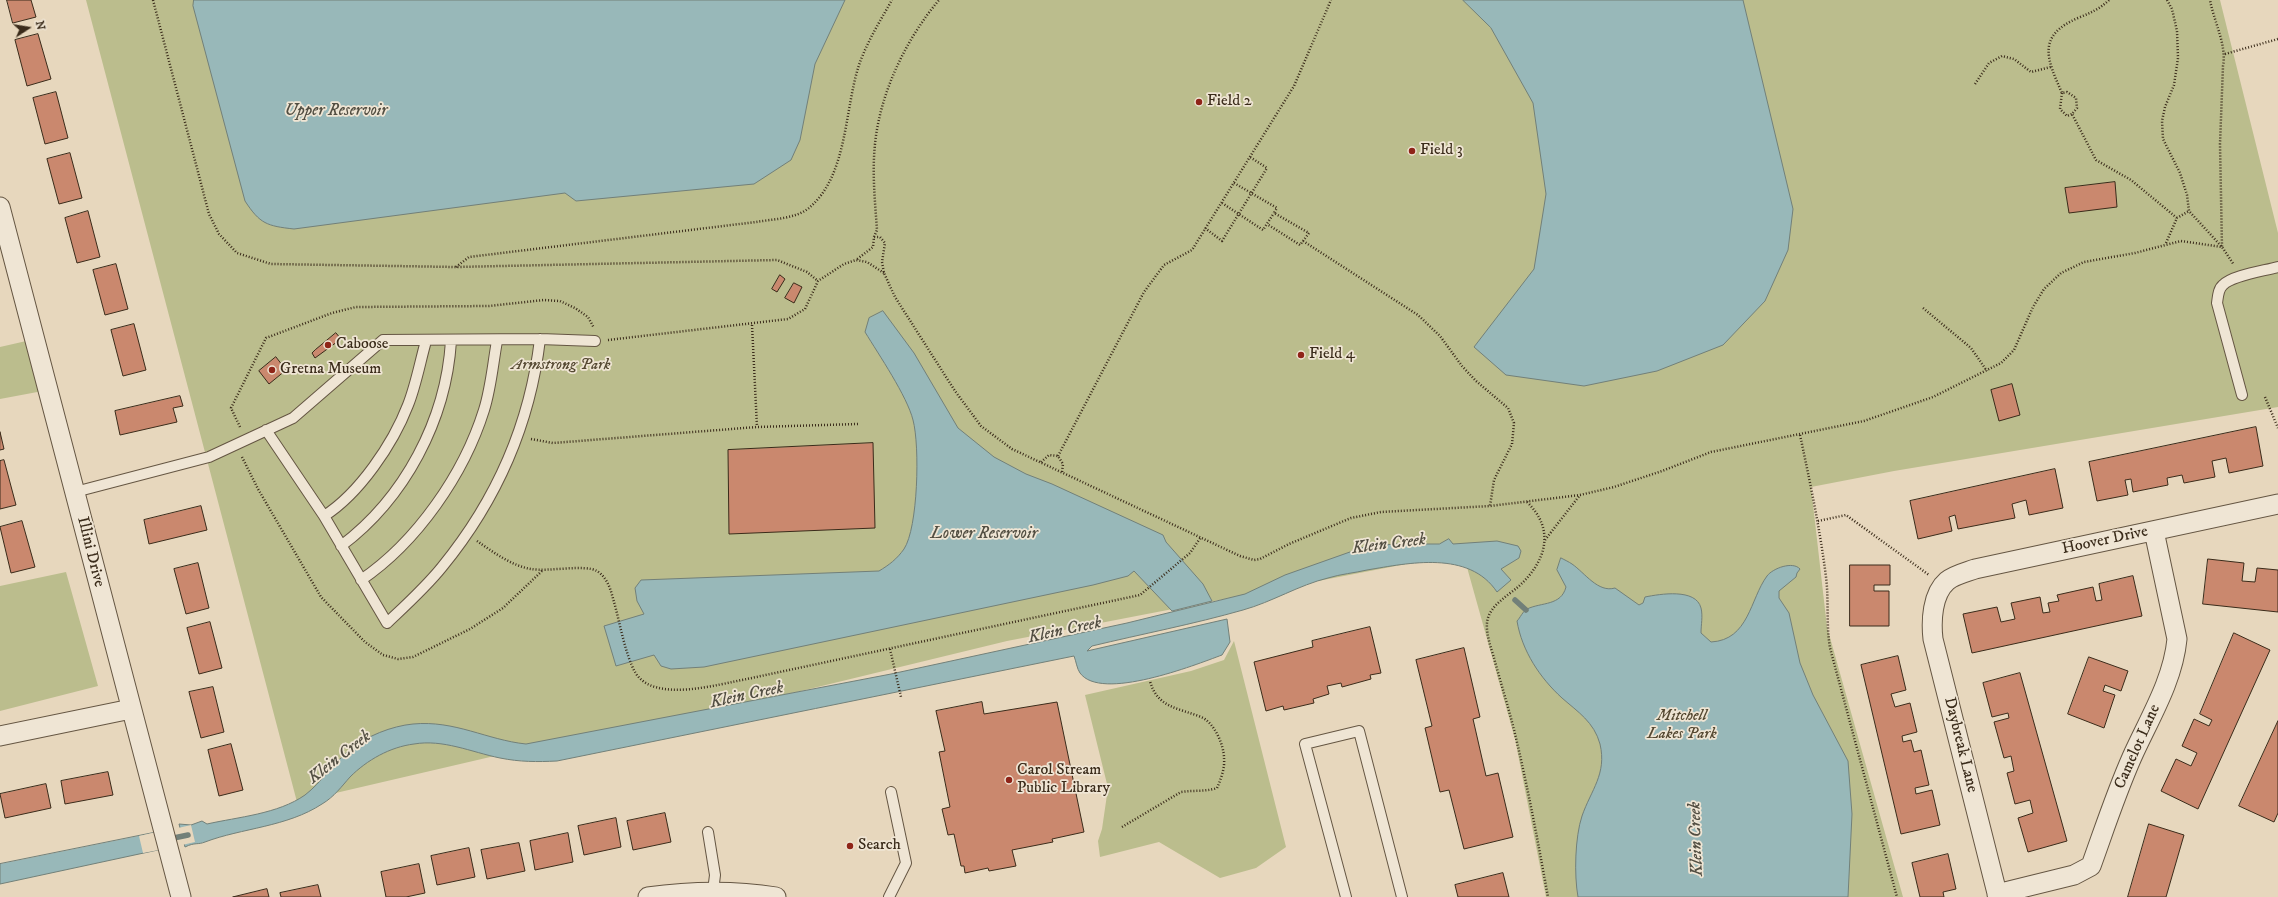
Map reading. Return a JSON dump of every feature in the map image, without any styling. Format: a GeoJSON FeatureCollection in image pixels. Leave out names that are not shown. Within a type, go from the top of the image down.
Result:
{"type":"FeatureCollection","features":[{"type":"Feature","properties":{"kind":"street","name":"Illini Drive"},"geometry":{"type":"LineString","coordinates":[[0,207],[181,897]]}},
{"type":"Feature","properties":{"kind":"street","name":"Hoover Drive"},"geometry":{"type":"LineString","coordinates":[[1943,586],[1975,569],[2278,504]]}},
{"type":"Feature","properties":{"kind":"street","name":"Camelot Lane"},"geometry":{"type":"LineString","coordinates":[[1998,895],[2074,875],[2091,866],[2121,784],[2165,687],[2176,655],[2177,639],[2154,531]]}},
{"type":"Feature","properties":{"kind":"street","name":"Daybreak Lane"},"geometry":{"type":"LineString","coordinates":[[1943,586],[1932,624],[1933,639],[1998,895]]}},
{"type":"Feature","properties":{"kind":"street"},"geometry":{"type":"LineString","coordinates":[[0,736],[131,709]]}},
{"type":"Feature","properties":{"kind":"street"},"geometry":{"type":"LineString","coordinates":[[648,897],[681,892],[713,891],[748,893],[776,897]]}},
{"type":"Feature","properties":{"kind":"lane"},"geometry":{"type":"LineString","coordinates":[[2242,395],[2217,303],[2222,285],[2246,276],[2278,267]]}},
{"type":"Feature","properties":{"kind":"lane"},"geometry":{"type":"LineString","coordinates":[[266,430],[324,516],[387,623],[442,568],[467,534],[502,474],[518,436],[532,392],[540,339]]}},
{"type":"Feature","properties":{"kind":"lane"},"geometry":{"type":"LineString","coordinates":[[75,492],[209,457],[293,418],[383,340],[497,341],[540,339],[595,341]]}},
{"type":"Feature","properties":{"kind":"lane"},"geometry":{"type":"LineString","coordinates":[[324,516],[338,508],[353,493],[390,440],[408,406],[426,341]]}},
{"type":"Feature","properties":{"kind":"lane"},"geometry":{"type":"LineString","coordinates":[[341,546],[357,534],[389,499],[403,481],[419,454],[432,427],[445,390],[450,368],[451,341]]}},
{"type":"Feature","properties":{"kind":"lane"},"geometry":{"type":"LineString","coordinates":[[361,580],[395,554],[415,531],[454,476],[473,437],[484,409],[497,341]]}},
{"type":"Feature","properties":{"kind":"lane"},"geometry":{"type":"LineString","coordinates":[[1346,897],[1305,744],[1359,731],[1402,897]]}},
{"type":"Feature","properties":{"kind":"lane"},"geometry":{"type":"LineString","coordinates":[[889,897],[906,862],[891,792]]}},
{"type":"Feature","properties":{"kind":"lane"},"geometry":{"type":"LineString","coordinates":[[708,832],[715,875],[713,891]]}},
{"type":"Feature","properties":{"kind":"path"},"geometry":{"type":"LineString","coordinates":[[153,0],[208,214],[220,234],[237,253],[272,264],[456,267],[777,260],[803,270],[818,281]]}},
{"type":"Feature","properties":{"kind":"path"},"geometry":{"type":"LineString","coordinates":[[456,267],[469,257],[762,221],[788,217],[808,209],[825,191],[835,172],[859,64],[875,28],[892,0]]}},
{"type":"Feature","properties":{"kind":"path"},"geometry":{"type":"LineString","coordinates":[[595,341],[752,325],[788,319],[805,309],[818,281],[844,264],[856,260],[872,247],[877,230],[874,179],[875,143],[882,110],[892,79],[907,48],[929,12],[939,0]]}},
{"type":"Feature","properties":{"kind":"path"},"geometry":{"type":"LineString","coordinates":[[1058,456],[1144,292],[1164,265],[1192,250],[1294,86],[1331,0]]}},
{"type":"Feature","properties":{"kind":"path"},"geometry":{"type":"LineString","coordinates":[[2062,93],[2067,92],[2076,98],[2077,108],[2072,114],[2067,116],[2060,109],[2062,93],[2051,67],[2048,48],[2050,40],[2055,31],[2062,25],[2101,8],[2109,0]]}},
{"type":"Feature","properties":{"kind":"path"},"geometry":{"type":"LineString","coordinates":[[2167,0],[2172,9],[2177,31],[2178,58],[2174,85],[2164,107],[2162,121],[2163,139],[2180,173],[2187,195],[2189,211],[2222,247],[2233,264],[2246,276]]}},
{"type":"Feature","properties":{"kind":"path"},"geometry":{"type":"LineString","coordinates":[[2210,0],[2213,18],[2225,54],[2223,66],[2220,144],[2222,247]]}},
{"type":"Feature","properties":{"kind":"path"},"geometry":{"type":"LineString","coordinates":[[2225,54],[2278,39]]}},
{"type":"Feature","properties":{"kind":"path"},"geometry":{"type":"LineString","coordinates":[[1975,84],[1989,63],[2002,56],[2014,59],[2031,72],[2051,67]]}},
{"type":"Feature","properties":{"kind":"path"},"geometry":{"type":"LineString","coordinates":[[2072,114],[2096,160],[2131,180],[2177,218]]}},
{"type":"Feature","properties":{"kind":"path"},"geometry":{"type":"LineString","coordinates":[[1205,228],[1222,241],[1267,168],[1250,157]]}},
{"type":"Feature","properties":{"kind":"path"},"geometry":{"type":"LineString","coordinates":[[1222,203],[1263,230],[1277,208],[1234,183]]}},
{"type":"Feature","properties":{"kind":"path"},"geometry":{"type":"LineString","coordinates":[[2166,244],[2177,218],[2189,211]]}},
{"type":"Feature","properties":{"kind":"path"},"geometry":{"type":"LineString","coordinates":[[1267,224],[1300,245],[1303,242],[1308,233],[1274,213]]}},
{"type":"Feature","properties":{"kind":"path"},"geometry":{"type":"LineString","coordinates":[[874,237],[880,237],[885,243],[882,262],[884,273],[895,297],[955,391],[981,426],[1012,449],[1240,556],[1254,560],[1260,559],[1351,518],[1381,512],[1490,506],[1580,495],[1656,473],[1711,452],[1747,443],[1800,435],[1864,421],[1933,397],[2001,363],[2014,350],[2044,289],[2061,273],[2084,262],[2135,253],[2181,241],[2222,247]]}},
{"type":"Feature","properties":{"kind":"path"},"geometry":{"type":"LineString","coordinates":[[1303,242],[1418,315],[1440,336],[1462,366],[1476,381],[1508,408],[1514,424],[1512,444],[1494,480],[1490,506]]}},
{"type":"Feature","properties":{"kind":"path"},"geometry":{"type":"LineString","coordinates":[[856,260],[868,262],[884,273]]}},
{"type":"Feature","properties":{"kind":"path"},"geometry":{"type":"LineString","coordinates":[[1923,308],[1971,348],[1987,371]]}},
{"type":"Feature","properties":{"kind":"path"},"geometry":{"type":"LineString","coordinates":[[752,325],[757,427]]}},
{"type":"Feature","properties":{"kind":"path"},"geometry":{"type":"LineString","coordinates":[[2265,397],[2278,428]]}},
{"type":"Feature","properties":{"kind":"path"},"geometry":{"type":"LineString","coordinates":[[518,436],[553,443],[757,427],[858,424]]}},
{"type":"Feature","properties":{"kind":"path"},"geometry":{"type":"LineString","coordinates":[[1800,435],[1818,521],[1826,579],[1827,630],[1830,648],[1897,897]]}},
{"type":"Feature","properties":{"kind":"path"},"geometry":{"type":"LineString","coordinates":[[1040,462],[1049,455],[1058,456]]}},
{"type":"Feature","properties":{"kind":"path"},"geometry":{"type":"LineString","coordinates":[[1058,456],[1063,464],[1062,472]]}},
{"type":"Feature","properties":{"kind":"path"},"geometry":{"type":"LineString","coordinates":[[1548,897],[1515,734],[1490,642],[1487,623],[1491,612],[1519,586],[1532,570],[1541,555],[1545,540],[1580,495]]}},
{"type":"Feature","properties":{"kind":"path"},"geometry":{"type":"LineString","coordinates":[[1527,502],[1538,512],[1542,521],[1545,540]]}},
{"type":"Feature","properties":{"kind":"path"},"geometry":{"type":"LineString","coordinates":[[1818,521],[1846,515],[1934,578],[1937,573],[1943,586]]}},
{"type":"Feature","properties":{"kind":"path"},"geometry":{"type":"LineString","coordinates":[[467,534],[490,550],[525,568],[543,570],[588,568],[597,571],[609,585],[632,665],[636,674],[653,687],[665,690],[687,689],[890,650],[1140,595],[1185,557],[1200,536]]}},
{"type":"Feature","properties":{"kind":"path"},"geometry":{"type":"LineString","coordinates":[[890,650],[896,669],[901,697]]}},
{"type":"Feature","properties":{"kind":"path"},"geometry":{"type":"LineString","coordinates":[[1122,827],[1181,792],[1191,790],[1206,792],[1217,788],[1221,778],[1224,759],[1221,744],[1210,722],[1202,717],[1166,705],[1152,691],[1150,681]]}},
{"type":"Feature","properties":{"kind":"green space","name":"Armstrong Park"},"geometry":{"type":"Polygon","coordinates":[[[86,0],[2220,0],[2278,233],[2278,407],[1894,471],[1811,487],[1827,627],[1903,897],[1546,897],[1515,739],[1463,553],[1007,641],[797,692],[589,734],[297,802],[86,0]]]}},
{"type":"Feature","properties":{"kind":"green space"},"geometry":{"type":"Polygon","coordinates":[[[35,339],[48,390],[0,399],[0,347],[35,339]]]}},
{"type":"Feature","properties":{"kind":"green space"},"geometry":{"type":"Polygon","coordinates":[[[66,572],[98,686],[0,711],[0,586],[66,572]]]}},
{"type":"Feature","properties":{"kind":"green space"},"geometry":{"type":"Polygon","coordinates":[[[1234,641],[1286,847],[1256,868],[1220,878],[1159,842],[1100,857],[1098,841],[1102,829],[1108,788],[1085,695],[1191,671],[1224,660],[1234,641]]]}},
{"type":"Feature","properties":{"kind":"water","name":"Upper Reservoir"},"geometry":{"type":"Polygon","coordinates":[[[194,0],[845,0],[815,64],[800,140],[791,160],[754,184],[576,201],[565,193],[294,229],[277,227],[265,222],[255,215],[245,201],[193,6],[194,0]]]}},
{"type":"Feature","properties":{"kind":"water"},"geometry":{"type":"Polygon","coordinates":[[[1463,0],[1743,0],[1793,209],[1788,250],[1765,301],[1723,345],[1657,371],[1584,386],[1506,375],[1474,347],[1534,269],[1546,194],[1533,103],[1491,28],[1463,0]]]}},
{"type":"Feature","properties":{"kind":"water","name":"Lower Reservoir"},"geometry":{"type":"Polygon","coordinates":[[[883,311],[914,353],[958,428],[994,457],[1026,474],[1052,484],[1163,535],[1166,542],[1203,584],[1212,601],[1172,611],[1134,571],[1128,576],[1093,585],[704,667],[671,669],[661,666],[654,655],[616,666],[604,626],[644,614],[637,601],[635,588],[641,580],[879,571],[893,562],[901,553],[909,538],[915,506],[917,448],[910,410],[892,376],[865,332],[869,318],[883,311]]]}},
{"type":"Feature","properties":{"kind":"water"},"geometry":{"type":"Polygon","coordinates":[[[1449,539],[1453,544],[1497,541],[1518,546],[1521,551],[1519,558],[1501,569],[1511,580],[1497,592],[1485,579],[1471,570],[1455,565],[1419,563],[1383,567],[1317,581],[1254,607],[1092,646],[1087,651],[1227,619],[1230,642],[1222,655],[1171,673],[1127,683],[1107,684],[1091,681],[1080,673],[1074,656],[557,761],[542,762],[507,759],[436,743],[414,744],[396,748],[379,755],[350,777],[334,795],[326,801],[308,812],[294,818],[185,847],[179,824],[191,825],[202,821],[207,824],[245,817],[283,807],[311,790],[344,755],[356,745],[380,732],[405,725],[443,725],[498,739],[526,744],[891,674],[1127,623],[1245,594],[1285,575],[1364,547],[1395,544],[1439,544],[1449,539]]]}},
{"type":"Feature","properties":{"kind":"water"},"geometry":{"type":"Polygon","coordinates":[[[1561,558],[1572,564],[1597,585],[1609,589],[1615,588],[1639,605],[1643,603],[1645,597],[1677,594],[1692,597],[1698,602],[1701,608],[1701,633],[1711,642],[1724,640],[1741,626],[1747,617],[1761,585],[1770,573],[1783,566],[1793,566],[1800,569],[1796,577],[1779,591],[1779,598],[1789,613],[1800,663],[1813,695],[1848,761],[1852,814],[1848,897],[1578,897],[1576,867],[1578,834],[1582,816],[1600,773],[1602,755],[1600,744],[1590,723],[1562,698],[1539,673],[1523,643],[1517,621],[1527,609],[1555,600],[1564,593],[1566,587],[1557,570],[1561,558]]]}},
{"type":"Feature","properties":{"kind":"water"},"geometry":{"type":"Polygon","coordinates":[[[163,831],[167,848],[0,884],[0,864],[163,831]]]}},
{"type":"Feature","properties":{"kind":"pier"},"geometry":{"type":"Polygon","coordinates":[[[191,825],[195,842],[182,845],[178,828],[191,825]]]}},
{"type":"Feature","properties":{"kind":"pier"},"geometry":{"type":"Polygon","coordinates":[[[165,830],[169,848],[143,853],[139,836],[165,830]]]}},
{"type":"Feature","properties":{"kind":"building"},"geometry":{"type":"Polygon","coordinates":[[[7,0],[31,0],[36,17],[13,23],[7,0]]]}},
{"type":"Feature","properties":{"kind":"building"},"geometry":{"type":"Polygon","coordinates":[[[38,34],[51,79],[27,86],[15,40],[38,34]]]}},
{"type":"Feature","properties":{"kind":"building"},"geometry":{"type":"Polygon","coordinates":[[[56,92],[68,138],[45,144],[33,98],[56,92]]]}},
{"type":"Feature","properties":{"kind":"building"},"geometry":{"type":"Polygon","coordinates":[[[70,153],[82,198],[59,204],[47,159],[70,153]]]}},
{"type":"Feature","properties":{"kind":"building"},"geometry":{"type":"Polygon","coordinates":[[[2115,182],[2117,207],[2069,213],[2065,188],[2115,182]]]}},
{"type":"Feature","properties":{"kind":"building"},"geometry":{"type":"Polygon","coordinates":[[[88,211],[100,257],[77,263],[65,218],[88,211]]]}},
{"type":"Feature","properties":{"kind":"building"},"geometry":{"type":"Polygon","coordinates":[[[116,264],[128,309],[105,315],[93,270],[116,264]]]}},
{"type":"Feature","properties":{"kind":"building"},"geometry":{"type":"Polygon","coordinates":[[[780,275],[785,279],[777,292],[772,289],[780,275]]]}},
{"type":"Feature","properties":{"kind":"building"},"geometry":{"type":"Polygon","coordinates":[[[794,283],[802,287],[794,303],[785,298],[794,283]]]}},
{"type":"Feature","properties":{"kind":"building"},"geometry":{"type":"Polygon","coordinates":[[[134,324],[146,370],[123,376],[111,330],[134,324]]]}},
{"type":"Feature","properties":{"kind":"building","name":"Caboose"},"geometry":{"type":"Polygon","coordinates":[[[336,333],[341,339],[315,358],[312,353],[336,333]]]}},
{"type":"Feature","properties":{"kind":"building","name":"Gretna Museum"},"geometry":{"type":"Polygon","coordinates":[[[276,357],[286,370],[269,384],[259,371],[276,357]]]}},
{"type":"Feature","properties":{"kind":"building"},"geometry":{"type":"Polygon","coordinates":[[[2012,384],[2020,415],[1999,421],[1991,390],[2012,384]]]}},
{"type":"Feature","properties":{"kind":"building"},"geometry":{"type":"Polygon","coordinates":[[[180,396],[183,406],[173,408],[177,422],[120,435],[115,411],[180,396]]]}},
{"type":"Feature","properties":{"kind":"building"},"geometry":{"type":"Polygon","coordinates":[[[2256,427],[2263,466],[2229,473],[2226,458],[2212,461],[2215,477],[2184,483],[2182,475],[2167,478],[2168,485],[2133,492],[2131,479],[2125,480],[2128,495],[2097,501],[2089,462],[2256,427]]]}},
{"type":"Feature","properties":{"kind":"building"},"geometry":{"type":"Polygon","coordinates":[[[0,432],[4,449],[0,450],[0,432]]]}},
{"type":"Feature","properties":{"kind":"building"},"geometry":{"type":"Polygon","coordinates":[[[873,443],[875,528],[729,534],[728,450],[873,443]]]}},
{"type":"Feature","properties":{"kind":"building"},"geometry":{"type":"Polygon","coordinates":[[[4,460],[16,505],[0,509],[0,461],[4,460]]]}},
{"type":"Feature","properties":{"kind":"building"},"geometry":{"type":"Polygon","coordinates":[[[2055,469],[2063,508],[2029,515],[2026,500],[2012,504],[2015,518],[1958,529],[1955,515],[1949,517],[1952,531],[1918,539],[1910,501],[2055,469]]]}},
{"type":"Feature","properties":{"kind":"building"},"geometry":{"type":"Polygon","coordinates":[[[201,506],[207,530],[149,544],[144,520],[201,506]]]}},
{"type":"Feature","properties":{"kind":"building"},"geometry":{"type":"Polygon","coordinates":[[[22,521],[35,567],[11,573],[0,527],[22,521]]]}},
{"type":"Feature","properties":{"kind":"building"},"geometry":{"type":"Polygon","coordinates":[[[2208,559],[2244,563],[2242,581],[2255,582],[2257,568],[2278,570],[2278,612],[2203,604],[2208,559]]]}},
{"type":"Feature","properties":{"kind":"building"},"geometry":{"type":"Polygon","coordinates":[[[198,563],[209,608],[186,614],[174,569],[198,563]]]}},
{"type":"Feature","properties":{"kind":"building"},"geometry":{"type":"Polygon","coordinates":[[[1850,565],[1890,565],[1890,585],[1874,585],[1874,591],[1889,591],[1889,626],[1850,626],[1850,565]]]}},
{"type":"Feature","properties":{"kind":"building"},"geometry":{"type":"Polygon","coordinates":[[[2133,576],[2142,616],[1972,653],[1963,614],[1997,607],[2001,622],[2015,619],[2011,603],[2040,597],[2043,613],[2050,612],[2048,603],[2059,601],[2057,595],[2093,587],[2096,601],[2102,600],[2099,584],[2133,576]]]}},
{"type":"Feature","properties":{"kind":"building"},"geometry":{"type":"Polygon","coordinates":[[[210,622],[222,668],[199,674],[187,628],[210,622]]]}},
{"type":"Feature","properties":{"kind":"building"},"geometry":{"type":"Polygon","coordinates":[[[1370,627],[1381,673],[1370,675],[1371,679],[1342,687],[1341,683],[1327,686],[1329,694],[1313,699],[1314,703],[1284,710],[1283,706],[1266,711],[1254,662],[1313,647],[1312,641],[1370,627]]]}},
{"type":"Feature","properties":{"kind":"building"},"geometry":{"type":"Polygon","coordinates":[[[2234,633],[2270,650],[2198,809],[2161,791],[2176,759],[2191,766],[2197,753],[2182,746],[2194,719],[2209,726],[2212,720],[2200,714],[2234,633]]]}},
{"type":"Feature","properties":{"kind":"building"},"geometry":{"type":"Polygon","coordinates":[[[1464,648],[1480,717],[1473,719],[1486,776],[1498,773],[1513,837],[1464,849],[1449,790],[1440,792],[1425,728],[1432,726],[1416,660],[1464,648]]]}},
{"type":"Feature","properties":{"kind":"building"},"geometry":{"type":"Polygon","coordinates":[[[1898,656],[1906,690],[1891,694],[1895,707],[1910,703],[1917,732],[1902,736],[1903,742],[1911,740],[1914,752],[1921,750],[1929,785],[1915,788],[1916,794],[1932,790],[1940,825],[1901,834],[1861,665],[1898,656]]]}},
{"type":"Feature","properties":{"kind":"building"},"geometry":{"type":"Polygon","coordinates":[[[2089,657],[2128,671],[2121,691],[2105,685],[2103,691],[2115,695],[2104,728],[2068,714],[2089,657]]]}},
{"type":"Feature","properties":{"kind":"building"},"geometry":{"type":"Polygon","coordinates":[[[2020,673],[2067,841],[2028,852],[2018,818],[2033,813],[2030,800],[2015,804],[2007,773],[2014,771],[2011,756],[2004,758],[1994,722],[2009,718],[2008,713],[1992,717],[1983,683],[2020,673]]]}},
{"type":"Feature","properties":{"kind":"building"},"geometry":{"type":"Polygon","coordinates":[[[213,687],[224,732],[201,738],[189,692],[213,687]]]}},
{"type":"Feature","properties":{"kind":"building","name":"Carol Stream Public Library"},"geometry":{"type":"Polygon","coordinates":[[[982,702],[984,714],[1057,702],[1084,832],[1052,839],[1053,842],[1012,850],[1016,866],[989,871],[988,868],[965,873],[964,866],[961,866],[954,834],[948,835],[942,809],[950,807],[939,752],[945,751],[936,711],[982,702]]]}},
{"type":"Feature","properties":{"kind":"building"},"geometry":{"type":"Polygon","coordinates":[[[2278,721],[2278,813],[2274,822],[2239,806],[2278,721]]]}},
{"type":"Feature","properties":{"kind":"building"},"geometry":{"type":"Polygon","coordinates":[[[231,744],[243,790],[219,796],[208,750],[231,744]]]}},
{"type":"Feature","properties":{"kind":"building"},"geometry":{"type":"Polygon","coordinates":[[[108,772],[113,795],[65,804],[61,781],[108,772]]]}},
{"type":"Feature","properties":{"kind":"building"},"geometry":{"type":"Polygon","coordinates":[[[46,784],[51,808],[5,818],[0,794],[46,784]]]}},
{"type":"Feature","properties":{"kind":"building"},"geometry":{"type":"Polygon","coordinates":[[[665,813],[671,842],[633,850],[627,821],[665,813]]]}},
{"type":"Feature","properties":{"kind":"building"},"geometry":{"type":"Polygon","coordinates":[[[616,818],[621,847],[584,855],[578,826],[616,818]]]}},
{"type":"Feature","properties":{"kind":"building"},"geometry":{"type":"Polygon","coordinates":[[[2149,824],[2184,835],[2166,897],[2128,897],[2149,824]]]}},
{"type":"Feature","properties":{"kind":"building"},"geometry":{"type":"Polygon","coordinates":[[[568,833],[573,862],[535,870],[530,841],[568,833]]]}},
{"type":"Feature","properties":{"kind":"building"},"geometry":{"type":"Polygon","coordinates":[[[519,843],[525,871],[487,879],[481,850],[519,843]]]}},
{"type":"Feature","properties":{"kind":"building"},"geometry":{"type":"Polygon","coordinates":[[[469,848],[475,877],[437,885],[431,856],[469,848]]]}},
{"type":"Feature","properties":{"kind":"building"},"geometry":{"type":"Polygon","coordinates":[[[1948,854],[1956,889],[1943,892],[1944,897],[1920,897],[1912,863],[1948,854]]]}},
{"type":"Feature","properties":{"kind":"building"},"geometry":{"type":"Polygon","coordinates":[[[419,864],[425,893],[406,897],[386,897],[381,872],[419,864]]]}},
{"type":"Feature","properties":{"kind":"building"},"geometry":{"type":"Polygon","coordinates":[[[1503,873],[1509,897],[1458,897],[1455,885],[1503,873]]]}},
{"type":"Feature","properties":{"kind":"building"},"geometry":{"type":"Polygon","coordinates":[[[318,885],[321,897],[281,897],[280,893],[318,885]]]}},
{"type":"Feature","properties":{"kind":"building"},"geometry":{"type":"Polygon","coordinates":[[[267,889],[269,897],[233,897],[267,889]]]}},
{"type":"Feature","properties":{"kind":"waterway"},"geometry":{"type":"LineString","coordinates":[[1515,600],[1526,610]]}},
{"type":"Feature","properties":{"kind":"waterway","name":"Klein Creek"},"geometry":{"type":"LineString","coordinates":[[169,839],[188,835]]}},
{"type":"Feature","properties":{"kind":"place","name":"Field 2"},"geometry":{"type":"Point","coordinates":[1199,102]}},
{"type":"Feature","properties":{"kind":"place","name":"Field 3"},"geometry":{"type":"Point","coordinates":[1412,151]}},
{"type":"Feature","properties":{"kind":"place","name":"Caboose"},"geometry":{"type":"Point","coordinates":[328,345]}},
{"type":"Feature","properties":{"kind":"place","name":"Field 4"},"geometry":{"type":"Point","coordinates":[1301,355]}},
{"type":"Feature","properties":{"kind":"place","name":"Gretna Museum"},"geometry":{"type":"Point","coordinates":[272,370]}},
{"type":"Feature","properties":{"kind":"place","name":"Carol Stream Public Library"},"geometry":{"type":"Point","coordinates":[1009,780]}},
{"type":"Feature","properties":{"kind":"place","name":"Search"},"geometry":{"type":"Point","coordinates":[850,846]}},
{"type":"Feature","properties":{"kind":"park label","name":"Mitchell Lakes Park"},"geometry":{"type":"Point","coordinates":[1682,726]}}]}
